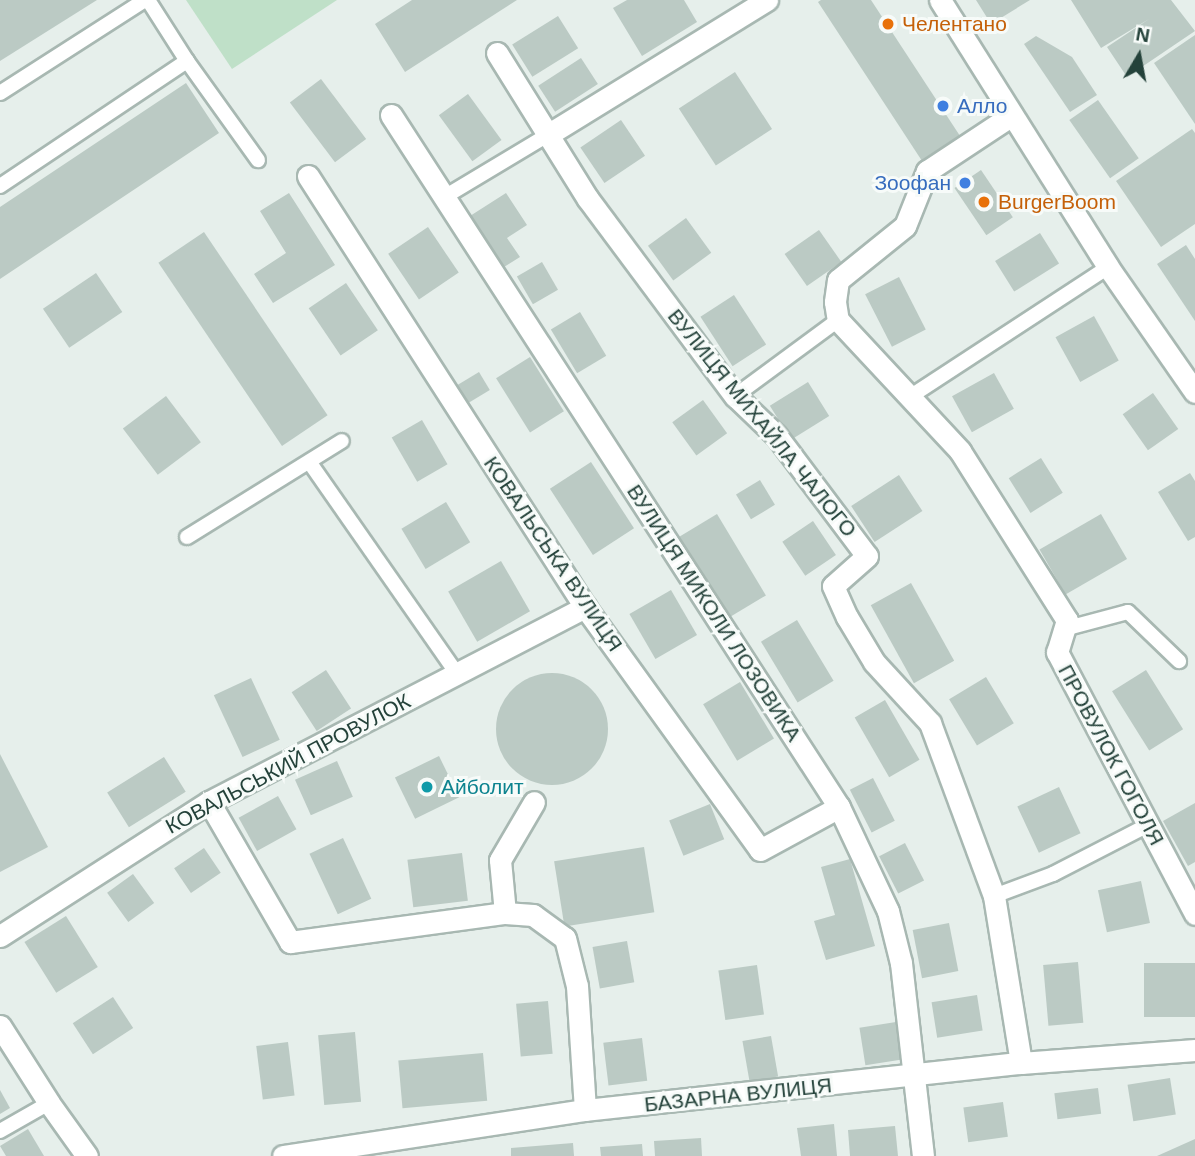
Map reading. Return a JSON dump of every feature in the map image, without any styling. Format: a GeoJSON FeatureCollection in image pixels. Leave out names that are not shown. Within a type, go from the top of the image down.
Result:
{"type":"FeatureCollection","features":[{"type":"Feature","properties":{"kind":"street"},"geometry":{"type":"LineString","coordinates":[[549,134],[767,0]]}},
{"type":"Feature","properties":{"kind":"street"},"geometry":{"type":"LineString","coordinates":[[940,0],[1108,267],[1195,392]]}},
{"type":"Feature","properties":{"kind":"street","name":"ВУЛИЦЯ МИХАЙЛА ЧАЛОГО"},"geometry":{"type":"LineString","coordinates":[[497,53],[588,199],[735,396],[776,435],[867,556],[833,586],[847,617],[874,662],[930,723],[994,895],[1021,1063]]}},
{"type":"Feature","properties":{"kind":"street","name":"ВУЛИЦЯ МИКОЛИ ЛОЗОВИКА"},"geometry":{"type":"LineString","coordinates":[[391,115],[446,196],[839,807],[888,911],[901,963],[923,1156]]}},
{"type":"Feature","properties":{"kind":"street"},"geometry":{"type":"LineString","coordinates":[[838,320],[835,302],[838,280],[905,226],[927,171],[1013,115]]}},
{"type":"Feature","properties":{"kind":"street","name":"КОВАЛЬСЬКА ВУЛИЦЯ"},"geometry":{"type":"LineString","coordinates":[[308,176],[585,607],[760,850],[839,807]]}},
{"type":"Feature","properties":{"kind":"street","name":"ПРОВУЛОК ГОГОЛЯ"},"geometry":{"type":"LineString","coordinates":[[838,320],[960,451],[1067,620],[1057,652],[1148,825],[1193,902]]}},
{"type":"Feature","properties":{"kind":"street","name":"КОВАЛЬСЬКИЙ ПРОВУЛОК"},"geometry":{"type":"LineString","coordinates":[[0,936],[209,802],[585,607]]}},
{"type":"Feature","properties":{"kind":"street"},"geometry":{"type":"LineString","coordinates":[[209,802],[290,942],[505,913],[533,915],[565,938],[577,986],[585,1110]]}},
{"type":"Feature","properties":{"kind":"street"},"geometry":{"type":"LineString","coordinates":[[505,913],[500,860],[534,802]]}},
{"type":"Feature","properties":{"kind":"street"},"geometry":{"type":"LineString","coordinates":[[0,1026],[49,1103],[87,1156]]}},
{"type":"Feature","properties":{"kind":"street","name":"БАЗАРНА ВУЛИЦЯ"},"geometry":{"type":"LineString","coordinates":[[283,1156],[585,1110],[914,1077],[1021,1063],[1195,1049]]}},
{"type":"Feature","properties":{"kind":"lane"},"geometry":{"type":"LineString","coordinates":[[0,93],[146,0],[258,160]]}},
{"type":"Feature","properties":{"kind":"lane"},"geometry":{"type":"LineString","coordinates":[[0,186],[187,61]]}},
{"type":"Feature","properties":{"kind":"lane"},"geometry":{"type":"LineString","coordinates":[[446,196],[549,134]]}},
{"type":"Feature","properties":{"kind":"lane"},"geometry":{"type":"LineString","coordinates":[[908,398],[1108,267]]}},
{"type":"Feature","properties":{"kind":"lane"},"geometry":{"type":"LineString","coordinates":[[735,396],[838,320]]}},
{"type":"Feature","properties":{"kind":"lane"},"geometry":{"type":"LineString","coordinates":[[187,537],[342,441]]}},
{"type":"Feature","properties":{"kind":"lane"},"geometry":{"type":"LineString","coordinates":[[310,463],[457,674]]}},
{"type":"Feature","properties":{"kind":"lane"},"geometry":{"type":"LineString","coordinates":[[1064,629],[1128,612],[1180,661]]}},
{"type":"Feature","properties":{"kind":"lane"},"geometry":{"type":"LineString","coordinates":[[994,895],[1053,874],[1148,825]]}},
{"type":"Feature","properties":{"kind":"lane"},"geometry":{"type":"LineString","coordinates":[[0,1131],[49,1103]]}},
{"type":"Feature","properties":{"kind":"green space"},"geometry":{"type":"Polygon","coordinates":[[[186,0],[337,0],[232,69],[186,0]]]}},
{"type":"Feature","properties":{"kind":"building"},"geometry":{"type":"Polygon","coordinates":[[[0,0],[97,0],[0,61],[0,0]]]}},
{"type":"Feature","properties":{"kind":"building"},"geometry":{"type":"Polygon","coordinates":[[[412,0],[517,0],[405,72],[375,24],[412,0]]]}},
{"type":"Feature","properties":{"kind":"building"},"geometry":{"type":"Polygon","coordinates":[[[627,0],[684,0],[697,22],[642,56],[613,8],[627,0]]]}},
{"type":"Feature","properties":{"kind":"building"},"geometry":{"type":"Polygon","coordinates":[[[871,0],[962,139],[924,164],[818,2],[871,0]]]}},
{"type":"Feature","properties":{"kind":"building"},"geometry":{"type":"Polygon","coordinates":[[[976,0],[1030,0],[991,24],[976,0]]]}},
{"type":"Feature","properties":{"kind":"building"},"geometry":{"type":"Polygon","coordinates":[[[1071,0],[1171,0],[1195,31],[1127,77],[1107,47],[1149,19],[1101,48],[1071,0]]]}},
{"type":"Feature","properties":{"kind":"building"},"geometry":{"type":"Polygon","coordinates":[[[558,16],[578,48],[532,77],[512,45],[558,16]]]}},
{"type":"Feature","properties":{"kind":"building"},"geometry":{"type":"Polygon","coordinates":[[[1195,35],[1195,124],[1154,63],[1195,35]]]}},
{"type":"Feature","properties":{"kind":"building"},"geometry":{"type":"Polygon","coordinates":[[[1036,36],[1072,57],[1097,95],[1070,112],[1024,44],[1036,36]]]}},
{"type":"Feature","properties":{"kind":"building"},"geometry":{"type":"Polygon","coordinates":[[[581,58],[598,84],[555,112],[538,86],[581,58]]]}},
{"type":"Feature","properties":{"kind":"building"},"geometry":{"type":"Polygon","coordinates":[[[735,72],[772,129],[716,166],[679,108],[735,72]]]}},
{"type":"Feature","properties":{"kind":"building"},"geometry":{"type":"Polygon","coordinates":[[[321,79],[366,139],[335,162],[290,102],[321,79]]]}},
{"type":"Feature","properties":{"kind":"building"},"geometry":{"type":"Polygon","coordinates":[[[186,83],[219,133],[0,279],[0,207],[186,83]]]}},
{"type":"Feature","properties":{"kind":"building"},"geometry":{"type":"Polygon","coordinates":[[[468,94],[502,140],[472,161],[439,115],[468,94]]]}},
{"type":"Feature","properties":{"kind":"building"},"geometry":{"type":"Polygon","coordinates":[[[1098,100],[1139,158],[1110,178],[1069,120],[1098,100]]]}},
{"type":"Feature","properties":{"kind":"building"},"geometry":{"type":"Polygon","coordinates":[[[621,120],[645,156],[604,183],[580,147],[621,120]]]}},
{"type":"Feature","properties":{"kind":"building"},"geometry":{"type":"Polygon","coordinates":[[[1192,129],[1195,133],[1195,224],[1161,247],[1116,181],[1192,129]]]}},
{"type":"Feature","properties":{"kind":"building"},"geometry":{"type":"Polygon","coordinates":[[[981,170],[1013,217],[986,235],[954,188],[981,170]]]}},
{"type":"Feature","properties":{"kind":"building"},"geometry":{"type":"Polygon","coordinates":[[[289,193],[335,265],[273,303],[254,274],[286,253],[260,211],[289,193]]]}},
{"type":"Feature","properties":{"kind":"building"},"geometry":{"type":"Polygon","coordinates":[[[506,193],[527,225],[507,238],[520,257],[504,267],[470,216],[506,193]]]}},
{"type":"Feature","properties":{"kind":"building"},"geometry":{"type":"Polygon","coordinates":[[[686,218],[711,253],[673,280],[648,246],[686,218]]]}},
{"type":"Feature","properties":{"kind":"building"},"geometry":{"type":"Polygon","coordinates":[[[428,227],[459,273],[419,299],[388,254],[428,227]]]}},
{"type":"Feature","properties":{"kind":"building"},"geometry":{"type":"Polygon","coordinates":[[[819,230],[841,262],[807,286],[785,254],[819,230]]]}},
{"type":"Feature","properties":{"kind":"building"},"geometry":{"type":"Polygon","coordinates":[[[204,232],[328,415],[282,446],[158,263],[204,232]]]}},
{"type":"Feature","properties":{"kind":"building"},"geometry":{"type":"Polygon","coordinates":[[[1040,233],[1059,264],[1014,292],[995,261],[1040,233]]]}},
{"type":"Feature","properties":{"kind":"building"},"geometry":{"type":"Polygon","coordinates":[[[1186,245],[1195,259],[1195,321],[1157,264],[1186,245]]]}},
{"type":"Feature","properties":{"kind":"building"},"geometry":{"type":"Polygon","coordinates":[[[542,262],[558,290],[533,304],[517,276],[542,262]]]}},
{"type":"Feature","properties":{"kind":"building"},"geometry":{"type":"Polygon","coordinates":[[[96,273],[122,312],[69,348],[43,309],[96,273]]]}},
{"type":"Feature","properties":{"kind":"building"},"geometry":{"type":"Polygon","coordinates":[[[899,277],[926,330],[892,347],[865,294],[899,277]]]}},
{"type":"Feature","properties":{"kind":"building"},"geometry":{"type":"Polygon","coordinates":[[[346,283],[378,330],[341,355],[309,308],[346,283]]]}},
{"type":"Feature","properties":{"kind":"building"},"geometry":{"type":"Polygon","coordinates":[[[734,295],[766,344],[733,366],[700,317],[734,295]]]}},
{"type":"Feature","properties":{"kind":"building"},"geometry":{"type":"Polygon","coordinates":[[[580,312],[606,356],[577,373],[551,330],[580,312]]]}},
{"type":"Feature","properties":{"kind":"building"},"geometry":{"type":"Polygon","coordinates":[[[1094,316],[1119,361],[1080,382],[1056,337],[1094,316]]]}},
{"type":"Feature","properties":{"kind":"building"},"geometry":{"type":"Polygon","coordinates":[[[530,357],[564,411],[530,432],[496,378],[530,357]]]}},
{"type":"Feature","properties":{"kind":"building"},"geometry":{"type":"Polygon","coordinates":[[[479,372],[490,390],[466,404],[455,386],[479,372]]]}},
{"type":"Feature","properties":{"kind":"building"},"geometry":{"type":"Polygon","coordinates":[[[994,373],[1014,409],[972,432],[952,396],[994,373]]]}},
{"type":"Feature","properties":{"kind":"building"},"geometry":{"type":"Polygon","coordinates":[[[808,382],[829,416],[791,440],[770,406],[808,382]]]}},
{"type":"Feature","properties":{"kind":"building"},"geometry":{"type":"Polygon","coordinates":[[[1153,393],[1178,429],[1148,450],[1123,414],[1153,393]]]}},
{"type":"Feature","properties":{"kind":"building"},"geometry":{"type":"Polygon","coordinates":[[[166,396],[201,442],[158,475],[123,428],[166,396]]]}},
{"type":"Feature","properties":{"kind":"building"},"geometry":{"type":"Polygon","coordinates":[[[703,400],[727,433],[696,456],[672,422],[703,400]]]}},
{"type":"Feature","properties":{"kind":"building"},"geometry":{"type":"Polygon","coordinates":[[[422,420],[448,464],[417,482],[392,437],[422,420]]]}},
{"type":"Feature","properties":{"kind":"building"},"geometry":{"type":"Polygon","coordinates":[[[1041,458],[1063,493],[1031,513],[1009,478],[1041,458]]]}},
{"type":"Feature","properties":{"kind":"building"},"geometry":{"type":"Polygon","coordinates":[[[591,462],[634,528],[593,555],[550,489],[591,462]]]}},
{"type":"Feature","properties":{"kind":"building"},"geometry":{"type":"Polygon","coordinates":[[[1190,473],[1195,481],[1195,537],[1188,541],[1158,492],[1190,473]]]}},
{"type":"Feature","properties":{"kind":"building"},"geometry":{"type":"Polygon","coordinates":[[[899,475],[922,511],[875,542],[851,506],[899,475]]]}},
{"type":"Feature","properties":{"kind":"building"},"geometry":{"type":"Polygon","coordinates":[[[760,480],[775,505],[751,519],[736,494],[760,480]]]}},
{"type":"Feature","properties":{"kind":"building"},"geometry":{"type":"Polygon","coordinates":[[[446,502],[470,542],[426,569],[401,529],[446,502]]]}},
{"type":"Feature","properties":{"kind":"building"},"geometry":{"type":"Polygon","coordinates":[[[717,514],[766,595],[728,618],[679,537],[717,514]]]}},
{"type":"Feature","properties":{"kind":"building"},"geometry":{"type":"Polygon","coordinates":[[[1101,514],[1127,559],[1066,595],[1040,550],[1101,514]]]}},
{"type":"Feature","properties":{"kind":"building"},"geometry":{"type":"Polygon","coordinates":[[[813,521],[836,555],[805,576],[782,542],[813,521]]]}},
{"type":"Feature","properties":{"kind":"building"},"geometry":{"type":"Polygon","coordinates":[[[501,561],[530,611],[477,642],[448,592],[501,561]]]}},
{"type":"Feature","properties":{"kind":"building"},"geometry":{"type":"Polygon","coordinates":[[[911,583],[954,661],[914,683],[871,605],[911,583]]]}},
{"type":"Feature","properties":{"kind":"building"},"geometry":{"type":"Polygon","coordinates":[[[671,590],[697,635],[655,659],[629,614],[671,590]]]}},
{"type":"Feature","properties":{"kind":"building"},"geometry":{"type":"Polygon","coordinates":[[[797,620],[834,681],[798,702],[761,642],[797,620]]]}},
{"type":"Feature","properties":{"kind":"building"},"geometry":{"type":"Polygon","coordinates":[[[326,670],[351,709],[317,731],[292,692],[326,670]]]}},
{"type":"Feature","properties":{"kind":"building"},"geometry":{"type":"Polygon","coordinates":[[[1146,670],[1183,729],[1149,751],[1112,691],[1146,670]]]}},
{"type":"Feature","properties":{"kind":"building"},"geometry":{"type":"Polygon","coordinates":[[[552,673],[573,677],[592,689],[604,708],[608,729],[604,750],[592,769],[573,781],[552,785],[531,781],[512,769],[500,750],[496,729],[500,708],[512,689],[531,677],[552,673]]]}},
{"type":"Feature","properties":{"kind":"building"},"geometry":{"type":"Polygon","coordinates":[[[986,677],[1014,723],[977,745],[949,699],[986,677]]]}},
{"type":"Feature","properties":{"kind":"building"},"geometry":{"type":"Polygon","coordinates":[[[251,678],[280,740],[243,757],[214,695],[251,678]]]}},
{"type":"Feature","properties":{"kind":"building"},"geometry":{"type":"Polygon","coordinates":[[[740,682],[774,739],[737,761],[703,704],[740,682]]]}},
{"type":"Feature","properties":{"kind":"building"},"geometry":{"type":"Polygon","coordinates":[[[885,700],[920,760],[889,777],[855,718],[885,700]]]}},
{"type":"Feature","properties":{"kind":"building"},"geometry":{"type":"Polygon","coordinates":[[[0,754],[48,847],[0,872],[0,754]]]}},
{"type":"Feature","properties":{"kind":"building","name":"Айболит"},"geometry":{"type":"Polygon","coordinates":[[[439,756],[459,797],[415,819],[395,777],[439,756]]]}},
{"type":"Feature","properties":{"kind":"building"},"geometry":{"type":"Polygon","coordinates":[[[164,757],[186,792],[129,827],[107,793],[164,757]]]}},
{"type":"Feature","properties":{"kind":"building"},"geometry":{"type":"Polygon","coordinates":[[[337,761],[353,797],[311,815],[295,780],[337,761]]]}},
{"type":"Feature","properties":{"kind":"building"},"geometry":{"type":"Polygon","coordinates":[[[873,778],[895,821],[872,833],[850,790],[873,778]]]}},
{"type":"Feature","properties":{"kind":"building"},"geometry":{"type":"Polygon","coordinates":[[[1059,787],[1081,833],[1039,853],[1017,806],[1059,787]]]}},
{"type":"Feature","properties":{"kind":"building"},"geometry":{"type":"Polygon","coordinates":[[[278,796],[296,829],[257,851],[239,818],[278,796]]]}},
{"type":"Feature","properties":{"kind":"building"},"geometry":{"type":"Polygon","coordinates":[[[1195,803],[1195,862],[1188,866],[1163,821],[1195,803]]]}},
{"type":"Feature","properties":{"kind":"building"},"geometry":{"type":"Polygon","coordinates":[[[710,804],[724,839],[683,856],[669,820],[710,804]]]}},
{"type":"Feature","properties":{"kind":"building"},"geometry":{"type":"Polygon","coordinates":[[[343,838],[371,899],[338,914],[309,854],[343,838]]]}},
{"type":"Feature","properties":{"kind":"building"},"geometry":{"type":"Polygon","coordinates":[[[905,843],[924,880],[898,894],[879,856],[905,843]]]}},
{"type":"Feature","properties":{"kind":"building"},"geometry":{"type":"Polygon","coordinates":[[[644,847],[654,912],[564,926],[554,861],[644,847]]]}},
{"type":"Feature","properties":{"kind":"building"},"geometry":{"type":"Polygon","coordinates":[[[204,848],[221,873],[191,893],[174,868],[204,848]]]}},
{"type":"Feature","properties":{"kind":"building"},"geometry":{"type":"Polygon","coordinates":[[[462,853],[468,901],[413,907],[407,860],[462,853]]]}},
{"type":"Feature","properties":{"kind":"building"},"geometry":{"type":"Polygon","coordinates":[[[850,859],[875,946],[826,960],[814,921],[835,915],[821,867],[850,859]]]}},
{"type":"Feature","properties":{"kind":"building"},"geometry":{"type":"Polygon","coordinates":[[[133,874],[154,903],[128,922],[107,893],[133,874]]]}},
{"type":"Feature","properties":{"kind":"building"},"geometry":{"type":"Polygon","coordinates":[[[1141,881],[1150,923],[1107,932],[1098,890],[1141,881]]]}},
{"type":"Feature","properties":{"kind":"building"},"geometry":{"type":"Polygon","coordinates":[[[66,916],[98,967],[56,993],[24,942],[66,916]]]}},
{"type":"Feature","properties":{"kind":"building"},"geometry":{"type":"Polygon","coordinates":[[[949,923],[958,971],[922,978],[913,930],[949,923]]]}},
{"type":"Feature","properties":{"kind":"building"},"geometry":{"type":"Polygon","coordinates":[[[627,941],[634,982],[600,988],[593,947],[627,941]]]}},
{"type":"Feature","properties":{"kind":"building"},"geometry":{"type":"Polygon","coordinates":[[[1078,962],[1083,1023],[1048,1026],[1043,965],[1078,962]]]}},
{"type":"Feature","properties":{"kind":"building"},"geometry":{"type":"Polygon","coordinates":[[[1144,963],[1195,963],[1195,1017],[1144,1017],[1144,963]]]}},
{"type":"Feature","properties":{"kind":"building"},"geometry":{"type":"Polygon","coordinates":[[[757,965],[764,1015],[725,1020],[718,970],[757,965]]]}},
{"type":"Feature","properties":{"kind":"building"},"geometry":{"type":"Polygon","coordinates":[[[977,995],[983,1031],[937,1038],[932,1002],[977,995]]]}},
{"type":"Feature","properties":{"kind":"building"},"geometry":{"type":"Polygon","coordinates":[[[113,997],[133,1028],[93,1054],[73,1023],[113,997]]]}},
{"type":"Feature","properties":{"kind":"building"},"geometry":{"type":"Polygon","coordinates":[[[548,1001],[553,1054],[521,1057],[516,1004],[548,1001]]]}},
{"type":"Feature","properties":{"kind":"building"},"geometry":{"type":"Polygon","coordinates":[[[896,1022],[902,1060],[865,1065],[859,1028],[896,1022]]]}},
{"type":"Feature","properties":{"kind":"building"},"geometry":{"type":"Polygon","coordinates":[[[355,1032],[361,1102],[324,1105],[318,1035],[355,1032]]]}},
{"type":"Feature","properties":{"kind":"building"},"geometry":{"type":"Polygon","coordinates":[[[771,1036],[778,1076],[750,1081],[742,1041],[771,1036]]]}},
{"type":"Feature","properties":{"kind":"building"},"geometry":{"type":"Polygon","coordinates":[[[642,1038],[647,1081],[609,1085],[603,1043],[642,1038]]]}},
{"type":"Feature","properties":{"kind":"building"},"geometry":{"type":"Polygon","coordinates":[[[288,1042],[295,1096],[263,1099],[256,1046],[288,1042]]]}},
{"type":"Feature","properties":{"kind":"building"},"geometry":{"type":"Polygon","coordinates":[[[483,1053],[487,1101],[403,1108],[398,1060],[483,1053]]]}},
{"type":"Feature","properties":{"kind":"building"},"geometry":{"type":"Polygon","coordinates":[[[1170,1078],[1176,1115],[1133,1121],[1128,1085],[1170,1078]]]}},
{"type":"Feature","properties":{"kind":"building"},"geometry":{"type":"Polygon","coordinates":[[[1098,1088],[1101,1114],[1057,1119],[1054,1093],[1098,1088]]]}},
{"type":"Feature","properties":{"kind":"building"},"geometry":{"type":"Polygon","coordinates":[[[0,1090],[10,1108],[0,1114],[0,1090]]]}},
{"type":"Feature","properties":{"kind":"building"},"geometry":{"type":"Polygon","coordinates":[[[1003,1102],[1008,1137],[968,1142],[963,1108],[1003,1102]]]}},
{"type":"Feature","properties":{"kind":"building"},"geometry":{"type":"Polygon","coordinates":[[[834,1124],[837,1156],[801,1156],[797,1128],[834,1124]]]}},
{"type":"Feature","properties":{"kind":"building"},"geometry":{"type":"Polygon","coordinates":[[[895,1126],[898,1156],[850,1156],[848,1130],[895,1126]]]}},
{"type":"Feature","properties":{"kind":"building"},"geometry":{"type":"Polygon","coordinates":[[[28,1129],[44,1156],[6,1156],[0,1146],[28,1129]]]}},
{"type":"Feature","properties":{"kind":"building"},"geometry":{"type":"Polygon","coordinates":[[[701,1138],[702,1156],[655,1156],[654,1141],[701,1138]]]}},
{"type":"Feature","properties":{"kind":"building"},"geometry":{"type":"Polygon","coordinates":[[[1195,1139],[1195,1156],[1157,1156],[1195,1139]]]}},
{"type":"Feature","properties":{"kind":"building"},"geometry":{"type":"Polygon","coordinates":[[[573,1143],[574,1156],[511,1156],[511,1148],[573,1143]]]}},
{"type":"Feature","properties":{"kind":"building"},"geometry":{"type":"Polygon","coordinates":[[[642,1144],[643,1156],[601,1156],[600,1147],[642,1144]]]}},
{"type":"Feature","properties":{"kind":"place","name":"Челентано"},"geometry":{"type":"Point","coordinates":[888,24]}},
{"type":"Feature","properties":{"kind":"place","name":"Алло"},"geometry":{"type":"Point","coordinates":[943,106]}},
{"type":"Feature","properties":{"kind":"place","name":"Зоофан"},"geometry":{"type":"Point","coordinates":[965,183]}},
{"type":"Feature","properties":{"kind":"place","name":"BurgerBoom"},"geometry":{"type":"Point","coordinates":[984,202]}},
{"type":"Feature","properties":{"kind":"place","name":"Айболит"},"geometry":{"type":"Point","coordinates":[427,787]}}]}
